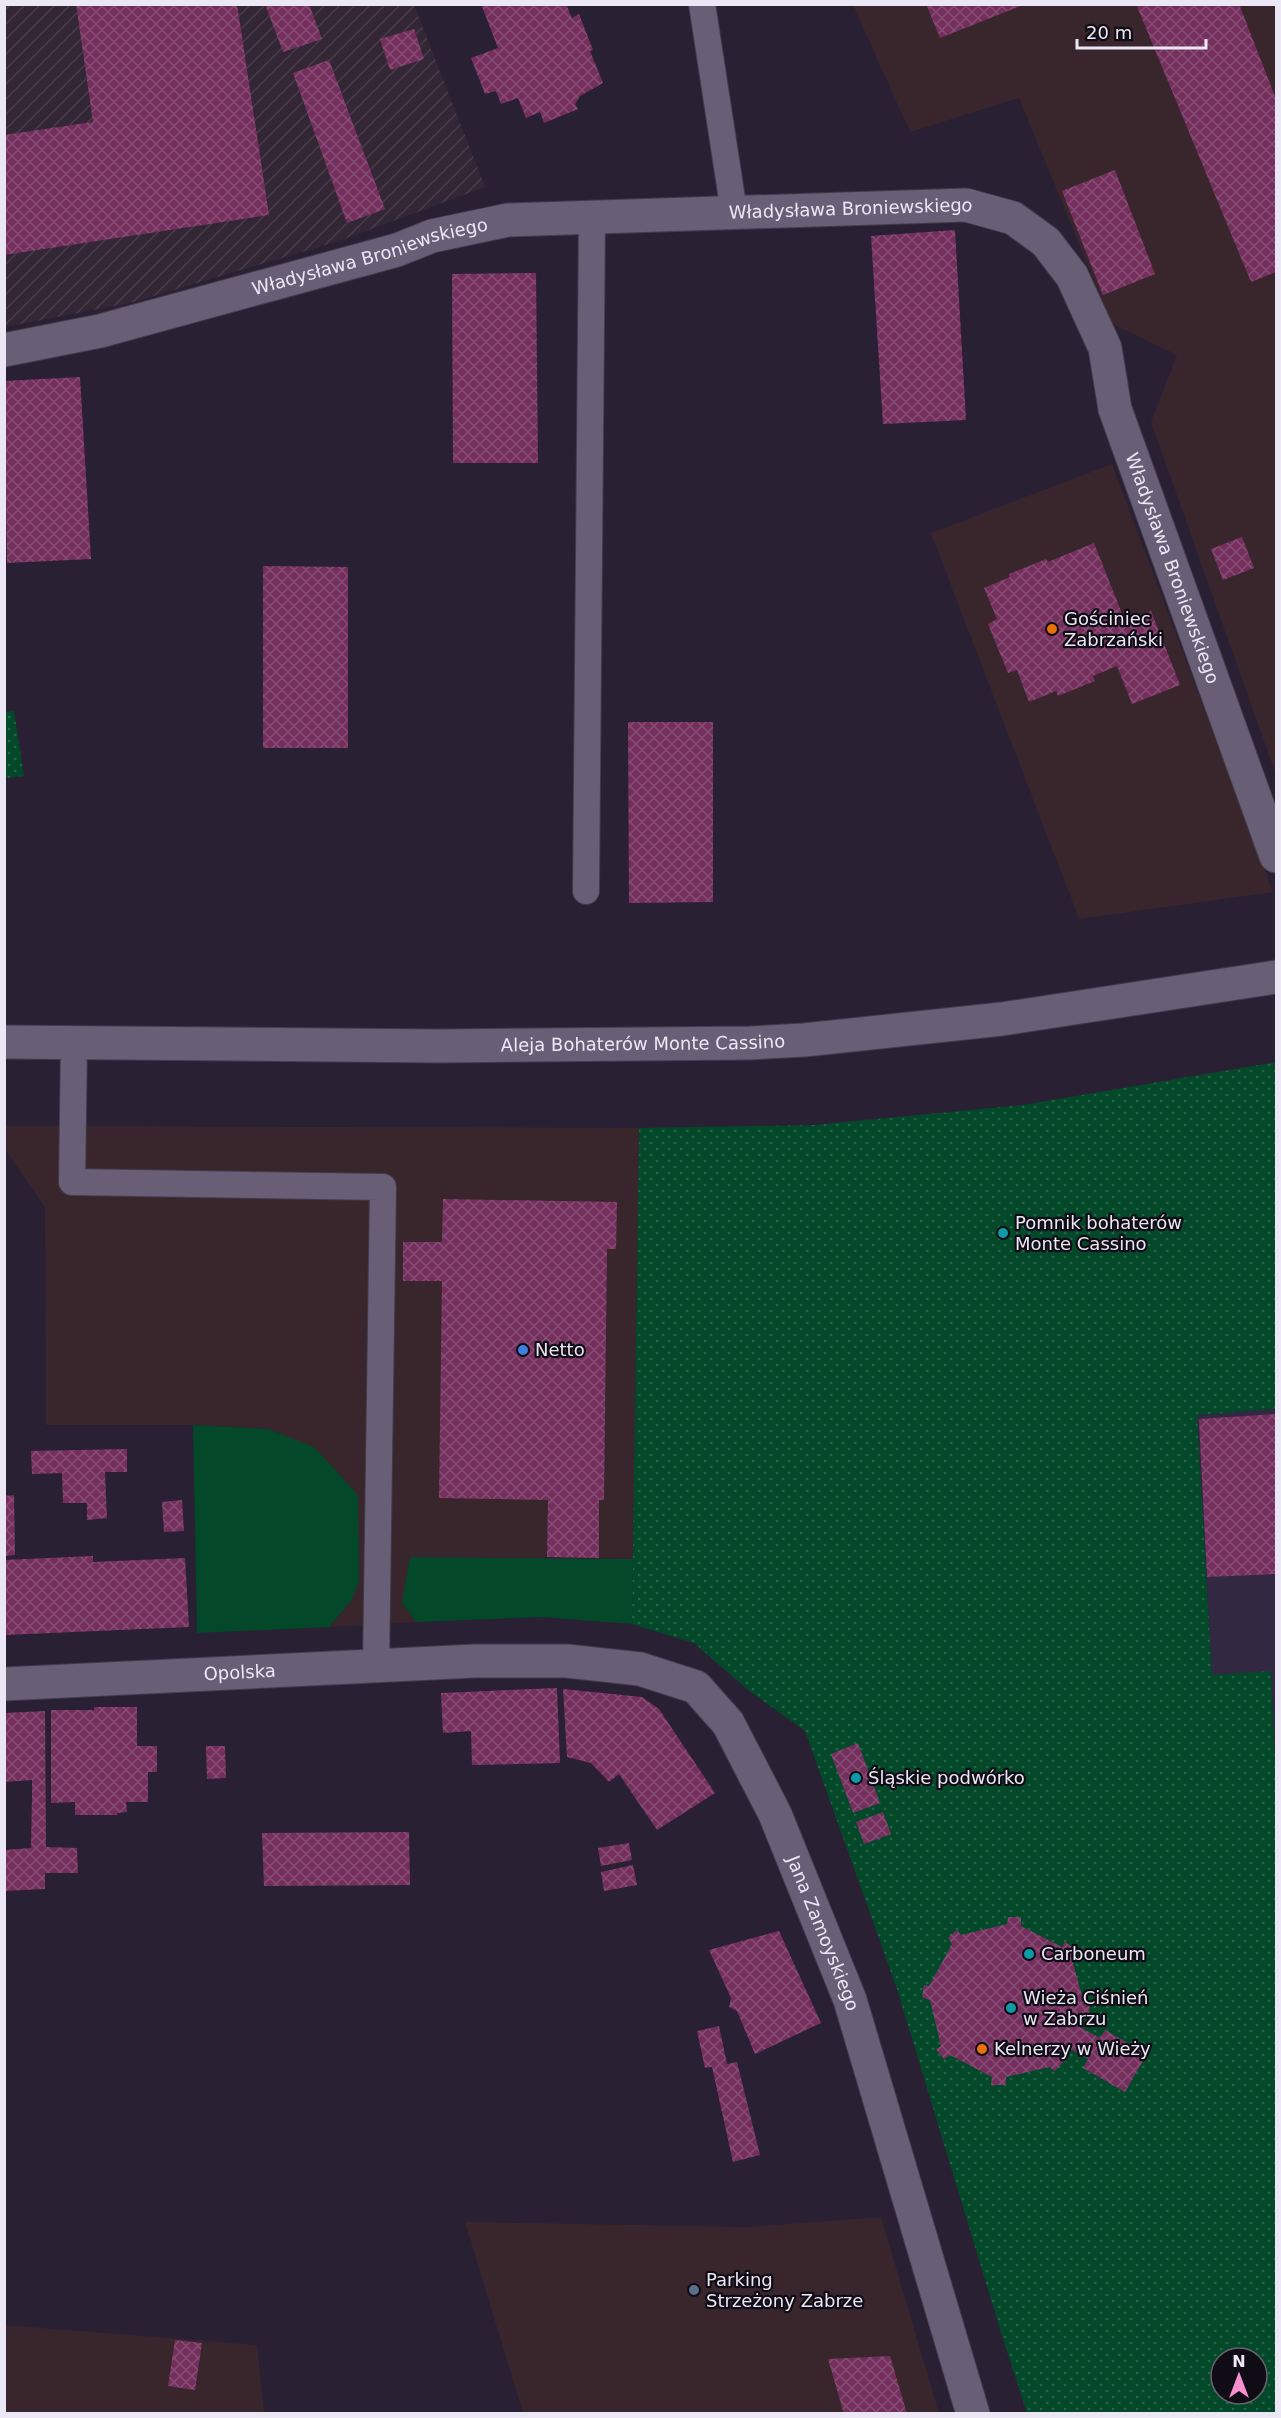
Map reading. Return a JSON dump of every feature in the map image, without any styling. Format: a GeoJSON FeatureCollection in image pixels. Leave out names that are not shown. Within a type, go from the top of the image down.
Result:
{"type":"FeatureCollection","features":[{"type":"Feature","properties":{"kind":"street","name":"Władysława Broniewskiego"},"geometry":{"type":"LineString","coordinates":[[4,350],[100,331],[397,250],[432,236],[508,220],[966,205],[1013,218],[1046,242],[1072,276],[1105,348],[1115,409],[1276,856]]}},
{"type":"Feature","properties":{"kind":"street","name":"Aleja Bohaterów Monte Cassino"},"geometry":{"type":"LineString","coordinates":[[4,1042],[451,1046],[688,1045],[794,1041],[1002,1019],[1276,976]]}},
{"type":"Feature","properties":{"kind":"street","name":"Opolska"},"geometry":{"type":"LineString","coordinates":[[4,1684],[475,1661]]}},
{"type":"Feature","properties":{"kind":"street","name":"Jana Zamoyskiego"},"geometry":{"type":"LineString","coordinates":[[475,1661],[567,1661],[640,1669],[696,1687],[728,1723],[775,1814],[850,2000],[973,2414]]}},
{"type":"Feature","properties":{"kind":"lane"},"geometry":{"type":"LineString","coordinates":[[702,4],[734,212]]}},
{"type":"Feature","properties":{"kind":"lane"},"geometry":{"type":"LineString","coordinates":[[586,891],[592,216]]}},
{"type":"Feature","properties":{"kind":"lane"},"geometry":{"type":"LineString","coordinates":[[74,1043],[72,1182],[383,1187],[376,1666]]}},
{"type":"Feature","properties":{"kind":"shaded area"},"geometry":{"type":"Polygon","coordinates":[[[5,5],[414,5],[485,187],[339,241],[130,303],[5,327],[5,5]]]}},
{"type":"Feature","properties":{"kind":"shaded area"},"geometry":{"type":"Polygon","coordinates":[[[853,5],[1276,5],[1276,775],[1151,422],[1177,355],[1112,324],[1019,98],[910,132],[853,5]]]}},
{"type":"Feature","properties":{"kind":"shaded area"},"geometry":{"type":"Polygon","coordinates":[[[1112,464],[1273,892],[1079,919],[931,533],[1112,464]]]}},
{"type":"Feature","properties":{"kind":"shaded area"},"geometry":{"type":"Polygon","coordinates":[[[4,1126],[639,1128],[633,1559],[547,1557],[402,1603],[416,1622],[329,1627],[351,1601],[268,1429],[193,1425],[46,1425],[45,1207],[5,1150],[4,1126]]]}},
{"type":"Feature","properties":{"kind":"shaded area"},"geometry":{"type":"Polygon","coordinates":[[[1276,1409],[1276,1784],[1271,1672],[1212,1675],[1197,1415],[1276,1409]]]}},
{"type":"Feature","properties":{"kind":"shaded area","name":"Parking Strzeżony Zabrze"},"geometry":{"type":"Polygon","coordinates":[[[881,2217],[939,2413],[523,2413],[465,2222],[747,2227],[881,2217]]]}},
{"type":"Feature","properties":{"kind":"shaded area"},"geometry":{"type":"Polygon","coordinates":[[[4,2325],[257,2345],[264,2413],[5,2413],[4,2325]]]}},
{"type":"Feature","properties":{"kind":"green space"},"geometry":{"type":"Polygon","coordinates":[[[14,711],[24,776],[5,778],[5,712],[14,711]]]}},
{"type":"Feature","properties":{"kind":"green space"},"geometry":{"type":"Polygon","coordinates":[[[1276,1062],[1276,1409],[1197,1415],[1212,1675],[1271,1671],[1276,1784],[1276,2413],[1027,2413],[897,1989],[805,1731],[748,1690],[694,1643],[632,1624],[639,1128],[813,1125],[1023,1105],[1276,1062]]]}},
{"type":"Feature","properties":{"kind":"green space"},"geometry":{"type":"Polygon","coordinates":[[[193,1425],[268,1429],[314,1447],[358,1495],[359,1581],[351,1601],[329,1627],[197,1633],[193,1425]]]}},
{"type":"Feature","properties":{"kind":"green space"},"geometry":{"type":"Polygon","coordinates":[[[410,1557],[633,1559],[632,1624],[542,1617],[416,1622],[402,1603],[410,1557]]]}},
{"type":"Feature","properties":{"kind":"building"},"geometry":{"type":"Polygon","coordinates":[[[76,4],[237,4],[269,215],[4,255],[4,135],[93,122],[76,4]]]}},
{"type":"Feature","properties":{"kind":"building"},"geometry":{"type":"Polygon","coordinates":[[[265,4],[309,4],[322,39],[283,52],[265,4]]]}},
{"type":"Feature","properties":{"kind":"building"},"geometry":{"type":"Polygon","coordinates":[[[481,4],[566,4],[572,18],[579,14],[603,83],[580,96],[575,104],[578,109],[544,123],[540,112],[526,118],[518,98],[501,104],[496,91],[485,94],[471,58],[498,48],[481,4]]]}},
{"type":"Feature","properties":{"kind":"building"},"geometry":{"type":"Polygon","coordinates":[[[926,4],[1023,4],[1023,5],[940,38],[926,4]]]}},
{"type":"Feature","properties":{"kind":"building"},"geometry":{"type":"Polygon","coordinates":[[[1136,4],[1239,4],[1276,99],[1276,272],[1251,282],[1136,4]]]}},
{"type":"Feature","properties":{"kind":"building"},"geometry":{"type":"Polygon","coordinates":[[[414,29],[424,59],[390,70],[380,39],[414,29]]]}},
{"type":"Feature","properties":{"kind":"building"},"geometry":{"type":"Polygon","coordinates":[[[329,60],[385,209],[347,223],[293,73],[329,60]]]}},
{"type":"Feature","properties":{"kind":"building"},"geometry":{"type":"Polygon","coordinates":[[[1115,170],[1155,274],[1103,295],[1062,191],[1115,170]]]}},
{"type":"Feature","properties":{"kind":"building"},"geometry":{"type":"Polygon","coordinates":[[[955,230],[966,420],[883,424],[871,236],[955,230]]]}},
{"type":"Feature","properties":{"kind":"building"},"geometry":{"type":"Polygon","coordinates":[[[536,273],[538,463],[453,463],[452,274],[536,273]]]}},
{"type":"Feature","properties":{"kind":"building"},"geometry":{"type":"Polygon","coordinates":[[[80,377],[91,559],[7,563],[4,381],[80,377]]]}},
{"type":"Feature","properties":{"kind":"building"},"geometry":{"type":"Polygon","coordinates":[[[1242,537],[1254,568],[1223,580],[1211,549],[1242,537]]]}},
{"type":"Feature","properties":{"kind":"building"},"geometry":{"type":"Polygon","coordinates":[[[1094,543],[1125,621],[1151,611],[1180,685],[1132,704],[1117,666],[1093,676],[1095,681],[1058,696],[1056,691],[1029,702],[1017,670],[1008,673],[988,624],[997,619],[984,588],[1010,577],[1009,574],[1046,559],[1048,562],[1094,543]]]}},
{"type":"Feature","properties":{"kind":"building"},"geometry":{"type":"Polygon","coordinates":[[[263,566],[348,567],[348,748],[263,748],[263,566]]]}},
{"type":"Feature","properties":{"kind":"building"},"geometry":{"type":"Polygon","coordinates":[[[628,722],[713,722],[713,902],[629,903],[628,722]]]}},
{"type":"Feature","properties":{"kind":"building"},"geometry":{"type":"Polygon","coordinates":[[[443,1199],[617,1202],[616,1249],[607,1249],[604,1500],[599,1500],[599,1558],[547,1557],[548,1500],[439,1498],[442,1281],[403,1281],[403,1242],[442,1242],[443,1199]]]}},
{"type":"Feature","properties":{"kind":"building"},"geometry":{"type":"Polygon","coordinates":[[[1276,1414],[1276,1574],[1207,1577],[1199,1419],[1276,1414]]]}},
{"type":"Feature","properties":{"kind":"building"},"geometry":{"type":"Polygon","coordinates":[[[127,1449],[127,1472],[105,1472],[107,1518],[87,1520],[87,1503],[63,1503],[62,1473],[32,1474],[31,1451],[127,1449]]]}},
{"type":"Feature","properties":{"kind":"building"},"geometry":{"type":"Polygon","coordinates":[[[14,1495],[15,1555],[4,1556],[4,1496],[14,1495]]]}},
{"type":"Feature","properties":{"kind":"building"},"geometry":{"type":"Polygon","coordinates":[[[182,1500],[184,1531],[164,1532],[162,1502],[182,1500]]]}},
{"type":"Feature","properties":{"kind":"building"},"geometry":{"type":"Polygon","coordinates":[[[93,1556],[93,1562],[185,1558],[189,1627],[5,1635],[4,1560],[93,1556]]]}},
{"type":"Feature","properties":{"kind":"building"},"geometry":{"type":"Polygon","coordinates":[[[557,1688],[560,1763],[472,1765],[471,1731],[443,1733],[441,1693],[557,1688]]]}},
{"type":"Feature","properties":{"kind":"building"},"geometry":{"type":"Polygon","coordinates":[[[563,1689],[642,1697],[659,1709],[715,1793],[657,1830],[619,1774],[609,1782],[591,1763],[567,1757],[563,1689]]]}},
{"type":"Feature","properties":{"kind":"building"},"geometry":{"type":"Polygon","coordinates":[[[94,1707],[137,1707],[137,1746],[157,1746],[157,1772],[148,1772],[148,1802],[126,1802],[127,1812],[117,1813],[117,1815],[75,1815],[75,1802],[51,1803],[51,1710],[94,1710],[94,1707]]]}},
{"type":"Feature","properties":{"kind":"building"},"geometry":{"type":"Polygon","coordinates":[[[45,1711],[46,1847],[77,1848],[78,1873],[45,1873],[45,1889],[4,1891],[4,1850],[31,1848],[32,1780],[4,1782],[4,1713],[45,1711]]]}},
{"type":"Feature","properties":{"kind":"building","name":"Śląskie podwórko"},"geometry":{"type":"Polygon","coordinates":[[[858,1743],[880,1803],[853,1813],[831,1754],[858,1743]]]}},
{"type":"Feature","properties":{"kind":"building"},"geometry":{"type":"Polygon","coordinates":[[[206,1746],[225,1746],[226,1778],[207,1779],[206,1746]]]}},
{"type":"Feature","properties":{"kind":"building"},"geometry":{"type":"Polygon","coordinates":[[[883,1812],[891,1834],[864,1844],[856,1822],[883,1812]]]}},
{"type":"Feature","properties":{"kind":"building"},"geometry":{"type":"Polygon","coordinates":[[[409,1832],[410,1885],[264,1886],[262,1833],[409,1832]]]}},
{"type":"Feature","properties":{"kind":"building"},"geometry":{"type":"Polygon","coordinates":[[[629,1843],[632,1860],[601,1866],[598,1848],[629,1843]]]}},
{"type":"Feature","properties":{"kind":"building"},"geometry":{"type":"Polygon","coordinates":[[[633,1865],[637,1885],[604,1891],[601,1872],[633,1865]]]}},
{"type":"Feature","properties":{"kind":"building","name":"Wieża Ciśnień w Zabrzu"},"geometry":{"type":"Polygon","coordinates":[[[1008,1917],[1021,1917],[1021,1926],[1062,1947],[1065,1942],[1076,1950],[1071,1956],[1083,1999],[1090,2001],[1089,2015],[1082,2015],[1076,2025],[1100,2038],[1105,2030],[1147,2054],[1125,2092],[1083,2068],[1088,2059],[1065,2046],[1059,2056],[1064,2061],[1055,2071],[1049,2067],[1006,2077],[1006,2085],[991,2085],[992,2077],[950,2055],[944,2059],[936,2049],[941,2046],[930,2000],[922,1997],[924,1985],[929,1986],[952,1944],[948,1938],[957,1930],[961,1935],[1007,1924],[1008,1917]]]}},
{"type":"Feature","properties":{"kind":"building"},"geometry":{"type":"Polygon","coordinates":[[[779,1931],[821,2023],[755,2054],[737,2011],[729,2007],[731,1998],[709,1950],[779,1931]]]}},
{"type":"Feature","properties":{"kind":"building"},"geometry":{"type":"Polygon","coordinates":[[[719,2026],[727,2064],[737,2062],[760,2155],[733,2162],[712,2067],[705,2068],[697,2031],[719,2026]]]}},
{"type":"Feature","properties":{"kind":"building"},"geometry":{"type":"Polygon","coordinates":[[[175,2340],[202,2343],[195,2390],[168,2386],[175,2340]]]}},
{"type":"Feature","properties":{"kind":"building"},"geometry":{"type":"Polygon","coordinates":[[[890,2356],[907,2414],[844,2414],[828,2359],[890,2356]]]}},
{"type":"Feature","properties":{"kind":"place","name":"Gościniec Zabrzański"},"geometry":{"type":"Point","coordinates":[1052,629]}},
{"type":"Feature","properties":{"kind":"place","name":"Pomnik bohaterów Monte Cassino"},"geometry":{"type":"Point","coordinates":[1003,1233]}},
{"type":"Feature","properties":{"kind":"place","name":"Netto"},"geometry":{"type":"Point","coordinates":[523,1350]}},
{"type":"Feature","properties":{"kind":"place","name":"Śląskie podwórko"},"geometry":{"type":"Point","coordinates":[856,1778]}},
{"type":"Feature","properties":{"kind":"place","name":"Carboneum"},"geometry":{"type":"Point","coordinates":[1029,1954]}},
{"type":"Feature","properties":{"kind":"place","name":"Wieża Ciśnień w Zabrzu"},"geometry":{"type":"Point","coordinates":[1011,2008]}},
{"type":"Feature","properties":{"kind":"place","name":"Kelnerzy w Wieży"},"geometry":{"type":"Point","coordinates":[982,2049]}},
{"type":"Feature","properties":{"kind":"place","name":"Parking Strzeżony Zabrze"},"geometry":{"type":"Point","coordinates":[694,2290]}}]}
